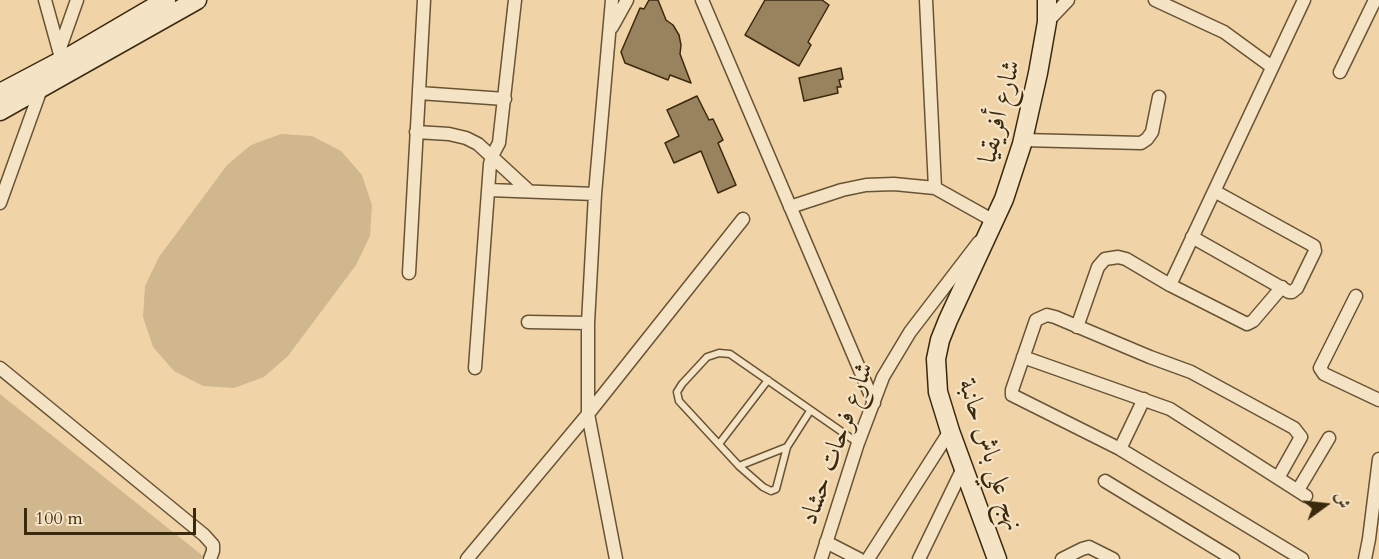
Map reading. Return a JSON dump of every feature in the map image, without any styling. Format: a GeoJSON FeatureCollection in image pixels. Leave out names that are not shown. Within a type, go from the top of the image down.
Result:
{"type":"FeatureCollection","features":[{"type":"Feature","properties":{"kind":"street"},"geometry":{"type":"LineString","coordinates":[[45,0],[62,62]]}},
{"type":"Feature","properties":{"kind":"street"},"geometry":{"type":"LineString","coordinates":[[62,62],[77,0]]}},
{"type":"Feature","properties":{"kind":"street"},"geometry":{"type":"LineString","coordinates":[[0,203],[41,88],[62,62],[166,0]]}},
{"type":"Feature","properties":{"kind":"street"},"geometry":{"type":"LineString","coordinates":[[0,93],[197,0]]}},
{"type":"Feature","properties":{"kind":"street"},"geometry":{"type":"LineString","coordinates":[[409,273],[424,0]]}},
{"type":"Feature","properties":{"kind":"street"},"geometry":{"type":"LineString","coordinates":[[475,368],[492,156],[499,143],[515,0]]}},
{"type":"Feature","properties":{"kind":"street"},"geometry":{"type":"LineString","coordinates":[[612,0],[595,194],[588,323],[588,414],[616,559]]}},
{"type":"Feature","properties":{"kind":"street"},"geometry":{"type":"LineString","coordinates":[[610,30],[627,0]]}},
{"type":"Feature","properties":{"kind":"street"},"geometry":{"type":"LineString","coordinates":[[702,0],[874,403]]}},
{"type":"Feature","properties":{"kind":"street"},"geometry":{"type":"LineString","coordinates":[[926,0],[935,188]]}},
{"type":"Feature","properties":{"kind":"street","name":"شارع أفريقيا"},"geometry":{"type":"LineString","coordinates":[[991,226],[1004,199],[1032,105],[1047,22],[1047,0]]}},
{"type":"Feature","properties":{"kind":"street"},"geometry":{"type":"LineString","coordinates":[[1047,22],[1068,0]]}},
{"type":"Feature","properties":{"kind":"street"},"geometry":{"type":"LineString","coordinates":[[1155,0],[1224,32],[1272,67]]}},
{"type":"Feature","properties":{"kind":"street"},"geometry":{"type":"LineString","coordinates":[[1170,285],[1216,192],[1304,0]]}},
{"type":"Feature","properties":{"kind":"street"},"geometry":{"type":"LineString","coordinates":[[1340,72],[1375,0]]}},
{"type":"Feature","properties":{"kind":"street"},"geometry":{"type":"LineString","coordinates":[[0,111],[41,88]]}},
{"type":"Feature","properties":{"kind":"street"},"geometry":{"type":"LineString","coordinates":[[419,93],[505,99]]}},
{"type":"Feature","properties":{"kind":"street"},"geometry":{"type":"LineString","coordinates":[[1023,140],[1141,143],[1152,132],[1159,97]]}},
{"type":"Feature","properties":{"kind":"street"},"geometry":{"type":"LineString","coordinates":[[416,132],[449,134],[478,144],[529,191]]}},
{"type":"Feature","properties":{"kind":"street"},"geometry":{"type":"LineString","coordinates":[[790,207],[842,190],[866,185],[894,184],[935,188],[991,226]]}},
{"type":"Feature","properties":{"kind":"street"},"geometry":{"type":"LineString","coordinates":[[489,190],[595,194]]}},
{"type":"Feature","properties":{"kind":"street"},"geometry":{"type":"LineString","coordinates":[[1192,237],[1292,292],[1297,288],[1315,251],[1314,246],[1216,192]]}},
{"type":"Feature","properties":{"kind":"street"},"geometry":{"type":"LineString","coordinates":[[468,559],[588,414],[743,219]]}},
{"type":"Feature","properties":{"kind":"street","name":"شارع فرحات حشاد"},"geometry":{"type":"LineString","coordinates":[[821,559],[858,443],[883,377],[910,332],[991,226]]}},
{"type":"Feature","properties":{"kind":"street","name":"نهج علي باش حانبة"},"geometry":{"type":"LineString","coordinates":[[991,226],[948,320],[936,359],[938,392],[996,559]]}},
{"type":"Feature","properties":{"kind":"street"},"geometry":{"type":"LineString","coordinates":[[1077,327],[1098,267],[1105,259],[1118,257],[1126,259],[1170,285],[1247,324],[1253,321],[1282,287]]}},
{"type":"Feature","properties":{"kind":"street"},"geometry":{"type":"LineString","coordinates":[[1356,296],[1320,368],[1324,374],[1379,400]]}},
{"type":"Feature","properties":{"kind":"street"},"geometry":{"type":"LineString","coordinates":[[1278,478],[1301,436],[1294,428],[1191,372],[1055,317],[1041,316],[1033,326],[1012,395],[1120,449],[1302,559]]}},
{"type":"Feature","properties":{"kind":"street"},"geometry":{"type":"LineString","coordinates":[[528,322],[588,323]]}},
{"type":"Feature","properties":{"kind":"street"},"geometry":{"type":"LineString","coordinates":[[1023,357],[1170,409],[1302,493],[1329,438]]}},
{"type":"Feature","properties":{"kind":"street"},"geometry":{"type":"LineString","coordinates":[[0,368],[204,535],[213,545],[210,559]]}},
{"type":"Feature","properties":{"kind":"street"},"geometry":{"type":"LineString","coordinates":[[1120,449],[1144,399]]}},
{"type":"Feature","properties":{"kind":"street"},"geometry":{"type":"LineString","coordinates":[[868,559],[950,431]]}},
{"type":"Feature","properties":{"kind":"street"},"geometry":{"type":"LineString","coordinates":[[1365,559],[1379,462]]}},
{"type":"Feature","properties":{"kind":"street"},"geometry":{"type":"LineString","coordinates":[[919,559],[964,466]]}},
{"type":"Feature","properties":{"kind":"street"},"geometry":{"type":"LineString","coordinates":[[1105,481],[1233,559]]}},
{"type":"Feature","properties":{"kind":"street"},"geometry":{"type":"LineString","coordinates":[[826,542],[859,559]]}},
{"type":"Feature","properties":{"kind":"street"},"geometry":{"type":"LineString","coordinates":[[1089,547],[1096,559]]}},
{"type":"Feature","properties":{"kind":"street"},"geometry":{"type":"LineString","coordinates":[[1062,559],[1089,547],[1113,559]]}},
{"type":"Feature","properties":{"kind":"lane"},"geometry":{"type":"LineString","coordinates":[[810,411],[787,447],[776,489],[771,491],[739,466],[680,400],[677,392],[707,357],[719,353],[730,354],[858,443]]}},
{"type":"Feature","properties":{"kind":"lane"},"geometry":{"type":"LineString","coordinates":[[719,444],[768,380]]}},
{"type":"Feature","properties":{"kind":"lane"},"geometry":{"type":"LineString","coordinates":[[739,466],[787,447]]}},
{"type":"Feature","properties":{"kind":"shaded area"},"geometry":{"type":"Polygon","coordinates":[[[281,134],[312,136],[341,151],[362,175],[372,205],[370,236],[356,265],[288,356],[264,377],[234,388],[203,386],[174,371],[153,347],[143,317],[145,286],[159,257],[227,165],[251,145],[281,134]]]}},
{"type":"Feature","properties":{"kind":"shaded area"},"geometry":{"type":"Polygon","coordinates":[[[0,394],[203,556],[201,559],[0,559],[0,394]]]}},
{"type":"Feature","properties":{"kind":"building"},"geometry":{"type":"Polygon","coordinates":[[[649,0],[658,0],[666,20],[673,25],[679,35],[680,54],[691,83],[670,75],[668,80],[625,63],[621,52],[640,8],[644,9],[649,0]]]}},
{"type":"Feature","properties":{"kind":"building"},"geometry":{"type":"Polygon","coordinates":[[[765,0],[822,0],[829,5],[808,42],[811,45],[799,66],[745,35],[765,0]]]}},
{"type":"Feature","properties":{"kind":"building"},"geometry":{"type":"Polygon","coordinates":[[[841,68],[843,79],[839,80],[841,87],[837,87],[838,93],[804,101],[799,78],[841,68]]]}},
{"type":"Feature","properties":{"kind":"building"},"geometry":{"type":"Polygon","coordinates":[[[697,96],[709,120],[713,119],[723,140],[718,143],[736,185],[718,193],[701,151],[674,163],[665,143],[679,136],[667,110],[697,96]]]}}]}
